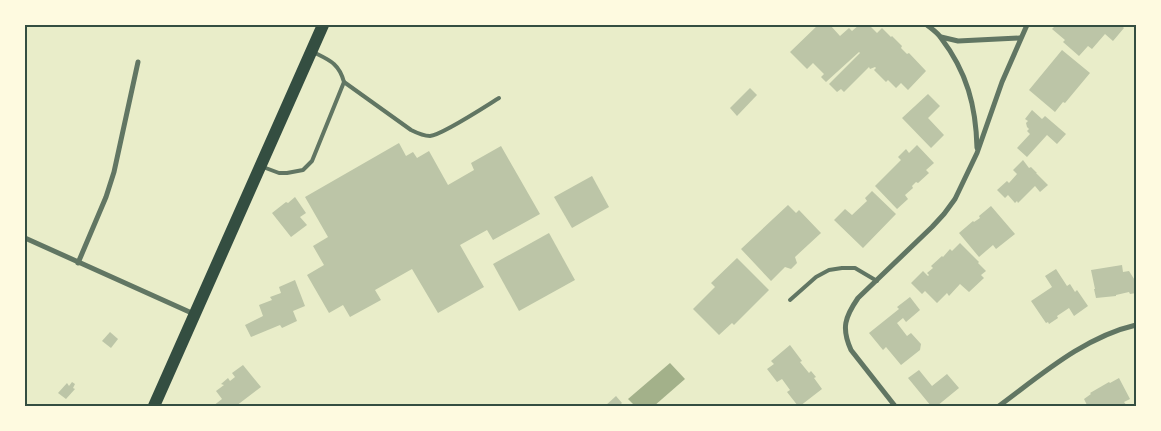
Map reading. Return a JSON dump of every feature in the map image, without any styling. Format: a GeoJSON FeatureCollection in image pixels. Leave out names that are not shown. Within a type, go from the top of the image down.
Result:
{"type":"FeatureCollection","features":[{"type":"Feature","properties":{"kind":"main road"},"geometry":{"type":"LineString","coordinates":[[154,406],[323,25]]}},
{"type":"Feature","properties":{"kind":"street"},"geometry":{"type":"LineString","coordinates":[[927,25],[941,37],[962,72],[969,90],[977,127],[977,153]]}},
{"type":"Feature","properties":{"kind":"street"},"geometry":{"type":"LineString","coordinates":[[895,406],[850,350],[846,340],[845,328],[849,310],[858,298],[932,227],[955,198],[977,153],[999,91],[1026,25]]}},
{"type":"Feature","properties":{"kind":"street"},"geometry":{"type":"LineString","coordinates":[[941,37],[958,41],[1020,38]]}},
{"type":"Feature","properties":{"kind":"street"},"geometry":{"type":"LineString","coordinates":[[78,263],[106,197],[114,172],[138,62]]}},
{"type":"Feature","properties":{"kind":"street"},"geometry":{"type":"LineString","coordinates":[[25,238],[194,314]]}},
{"type":"Feature","properties":{"kind":"street"},"geometry":{"type":"LineString","coordinates":[[999,406],[1071,352],[1097,339],[1136,325]]}},
{"type":"Feature","properties":{"kind":"lane"},"geometry":{"type":"LineString","coordinates":[[260,166],[280,173],[303,170],[312,160],[344,82],[342,72],[332,61],[311,50]]}},
{"type":"Feature","properties":{"kind":"lane"},"geometry":{"type":"LineString","coordinates":[[344,82],[411,130],[431,136],[499,98]]}},
{"type":"Feature","properties":{"kind":"lane"},"geometry":{"type":"LineString","coordinates":[[790,300],[816,277],[829,270],[855,268],[877,281]]}},
{"type":"Feature","properties":{"kind":"shaded area"},"geometry":{"type":"Polygon","coordinates":[[[670,363],[685,379],[654,406],[635,406],[628,399],[670,363]]]}},
{"type":"Feature","properties":{"kind":"building"},"geometry":{"type":"Polygon","coordinates":[[[818,25],[830,25],[840,36],[849,28],[852,31],[859,25],[869,25],[877,33],[882,28],[926,71],[908,90],[901,83],[896,88],[888,80],[886,82],[874,70],[875,67],[870,69],[869,67],[844,92],[841,89],[837,92],[829,84],[859,52],[826,82],[821,77],[824,74],[813,63],[807,69],[790,52],[818,25]]]}},
{"type":"Feature","properties":{"kind":"building"},"geometry":{"type":"Polygon","coordinates":[[[1056,25],[1121,25],[1124,28],[1113,41],[1105,34],[1092,49],[1088,46],[1079,56],[1052,29],[1056,25]]]}},
{"type":"Feature","properties":{"kind":"building"},"geometry":{"type":"Polygon","coordinates":[[[1062,50],[1090,73],[1055,112],[1029,90],[1062,50]]]}},
{"type":"Feature","properties":{"kind":"building"},"geometry":{"type":"Polygon","coordinates":[[[750,88],[757,95],[737,116],[730,108],[750,88]]]}},
{"type":"Feature","properties":{"kind":"building"},"geometry":{"type":"Polygon","coordinates":[[[928,94],[940,106],[928,118],[944,135],[931,148],[902,118],[928,94]]]}},
{"type":"Feature","properties":{"kind":"building"},"geometry":{"type":"Polygon","coordinates":[[[1032,110],[1042,119],[1045,116],[1066,134],[1057,144],[1047,135],[1027,157],[1017,148],[1030,134],[1027,131],[1029,129],[1026,123],[1028,121],[1025,119],[1032,110]]]}},
{"type":"Feature","properties":{"kind":"building"},"geometry":{"type":"Polygon","coordinates":[[[399,143],[406,156],[413,152],[417,158],[429,151],[448,185],[474,170],[471,163],[501,146],[540,214],[493,240],[487,230],[460,245],[484,287],[438,313],[412,269],[375,290],[381,300],[350,317],[343,305],[329,313],[307,275],[324,265],[313,246],[328,237],[305,197],[399,143]]]}},
{"type":"Feature","properties":{"kind":"building"},"geometry":{"type":"Polygon","coordinates":[[[917,145],[934,163],[926,170],[929,173],[912,186],[913,188],[905,195],[908,199],[897,209],[875,186],[901,160],[898,157],[906,149],[909,153],[917,145]]]}},
{"type":"Feature","properties":{"kind":"building"},"geometry":{"type":"Polygon","coordinates":[[[1023,160],[1048,185],[1040,192],[1035,186],[1018,203],[1017,201],[1015,203],[1008,195],[1005,198],[997,190],[1007,181],[1009,183],[1017,174],[1013,170],[1023,160]]]}},
{"type":"Feature","properties":{"kind":"building"},"geometry":{"type":"Polygon","coordinates":[[[592,176],[609,207],[572,228],[554,197],[592,176]]]}},
{"type":"Feature","properties":{"kind":"building"},"geometry":{"type":"Polygon","coordinates":[[[872,191],[896,214],[863,248],[834,220],[845,209],[852,215],[867,201],[865,198],[872,191]]]}},
{"type":"Feature","properties":{"kind":"building"},"geometry":{"type":"Polygon","coordinates":[[[295,197],[306,213],[300,217],[307,225],[291,237],[272,213],[295,197]]]}},
{"type":"Feature","properties":{"kind":"building"},"geometry":{"type":"Polygon","coordinates":[[[788,205],[796,213],[799,210],[821,233],[795,257],[797,263],[791,269],[785,267],[771,281],[741,249],[788,205]]]}},
{"type":"Feature","properties":{"kind":"building"},"geometry":{"type":"Polygon","coordinates":[[[991,206],[1015,234],[996,249],[993,245],[979,257],[959,233],[973,221],[980,218],[979,216],[991,206]]]}},
{"type":"Feature","properties":{"kind":"building"},"geometry":{"type":"Polygon","coordinates":[[[549,233],[575,280],[519,311],[493,264],[549,233]]]}},
{"type":"Feature","properties":{"kind":"building"},"geometry":{"type":"Polygon","coordinates":[[[960,243],[986,271],[981,275],[984,278],[969,292],[960,284],[949,296],[947,293],[937,303],[925,291],[922,294],[911,283],[923,271],[928,276],[927,273],[933,268],[931,266],[950,249],[952,251],[960,243]]]}},
{"type":"Feature","properties":{"kind":"building"},"geometry":{"type":"Polygon","coordinates":[[[737,258],[769,290],[734,325],[732,323],[719,335],[693,309],[715,287],[711,283],[737,258]]]}},
{"type":"Feature","properties":{"kind":"building"},"geometry":{"type":"Polygon","coordinates":[[[1122,265],[1123,272],[1129,271],[1136,282],[1136,293],[1130,294],[1129,292],[1116,296],[1096,298],[1091,270],[1122,265]]]}},
{"type":"Feature","properties":{"kind":"building"},"geometry":{"type":"Polygon","coordinates":[[[1056,269],[1067,286],[1070,284],[1075,292],[1077,290],[1088,306],[1074,316],[1069,308],[1049,324],[1048,322],[1046,323],[1031,301],[1052,287],[1045,276],[1056,269]]]}},
{"type":"Feature","properties":{"kind":"building"},"geometry":{"type":"Polygon","coordinates":[[[295,280],[305,306],[293,311],[297,321],[282,328],[280,325],[251,337],[245,325],[263,316],[259,305],[272,300],[270,297],[281,293],[279,287],[295,280]]]}},
{"type":"Feature","properties":{"kind":"building"},"geometry":{"type":"Polygon","coordinates":[[[910,297],[920,310],[906,322],[903,318],[897,323],[907,336],[911,333],[921,344],[920,350],[901,365],[886,347],[883,350],[869,333],[899,309],[897,307],[910,297]]]}},
{"type":"Feature","properties":{"kind":"building"},"geometry":{"type":"Polygon","coordinates":[[[110,332],[118,339],[111,348],[102,341],[110,332]]]}},
{"type":"Feature","properties":{"kind":"building"},"geometry":{"type":"Polygon","coordinates":[[[790,345],[802,361],[800,362],[809,373],[811,371],[816,377],[814,378],[822,389],[800,406],[787,392],[790,390],[782,379],[777,382],[767,369],[774,364],[771,361],[790,345]]]}},
{"type":"Feature","properties":{"kind":"building"},"geometry":{"type":"Polygon","coordinates":[[[243,365],[261,387],[236,406],[213,406],[222,399],[216,391],[224,385],[221,384],[228,378],[230,381],[235,377],[232,373],[243,365]]]}},
{"type":"Feature","properties":{"kind":"building"},"geometry":{"type":"Polygon","coordinates":[[[919,370],[932,386],[947,374],[959,388],[937,406],[931,406],[908,378],[919,370]]]}},
{"type":"Feature","properties":{"kind":"building"},"geometry":{"type":"Polygon","coordinates":[[[1119,378],[1130,399],[1124,402],[1127,406],[1084,406],[1087,405],[1084,399],[1090,393],[1119,378]]]}},
{"type":"Feature","properties":{"kind":"building"},"geometry":{"type":"Polygon","coordinates":[[[72,382],[75,384],[73,388],[75,389],[66,399],[58,393],[67,383],[69,386],[72,382]]]}},
{"type":"Feature","properties":{"kind":"building"},"geometry":{"type":"Polygon","coordinates":[[[616,396],[622,403],[619,406],[605,406],[616,396]]]}}]}
